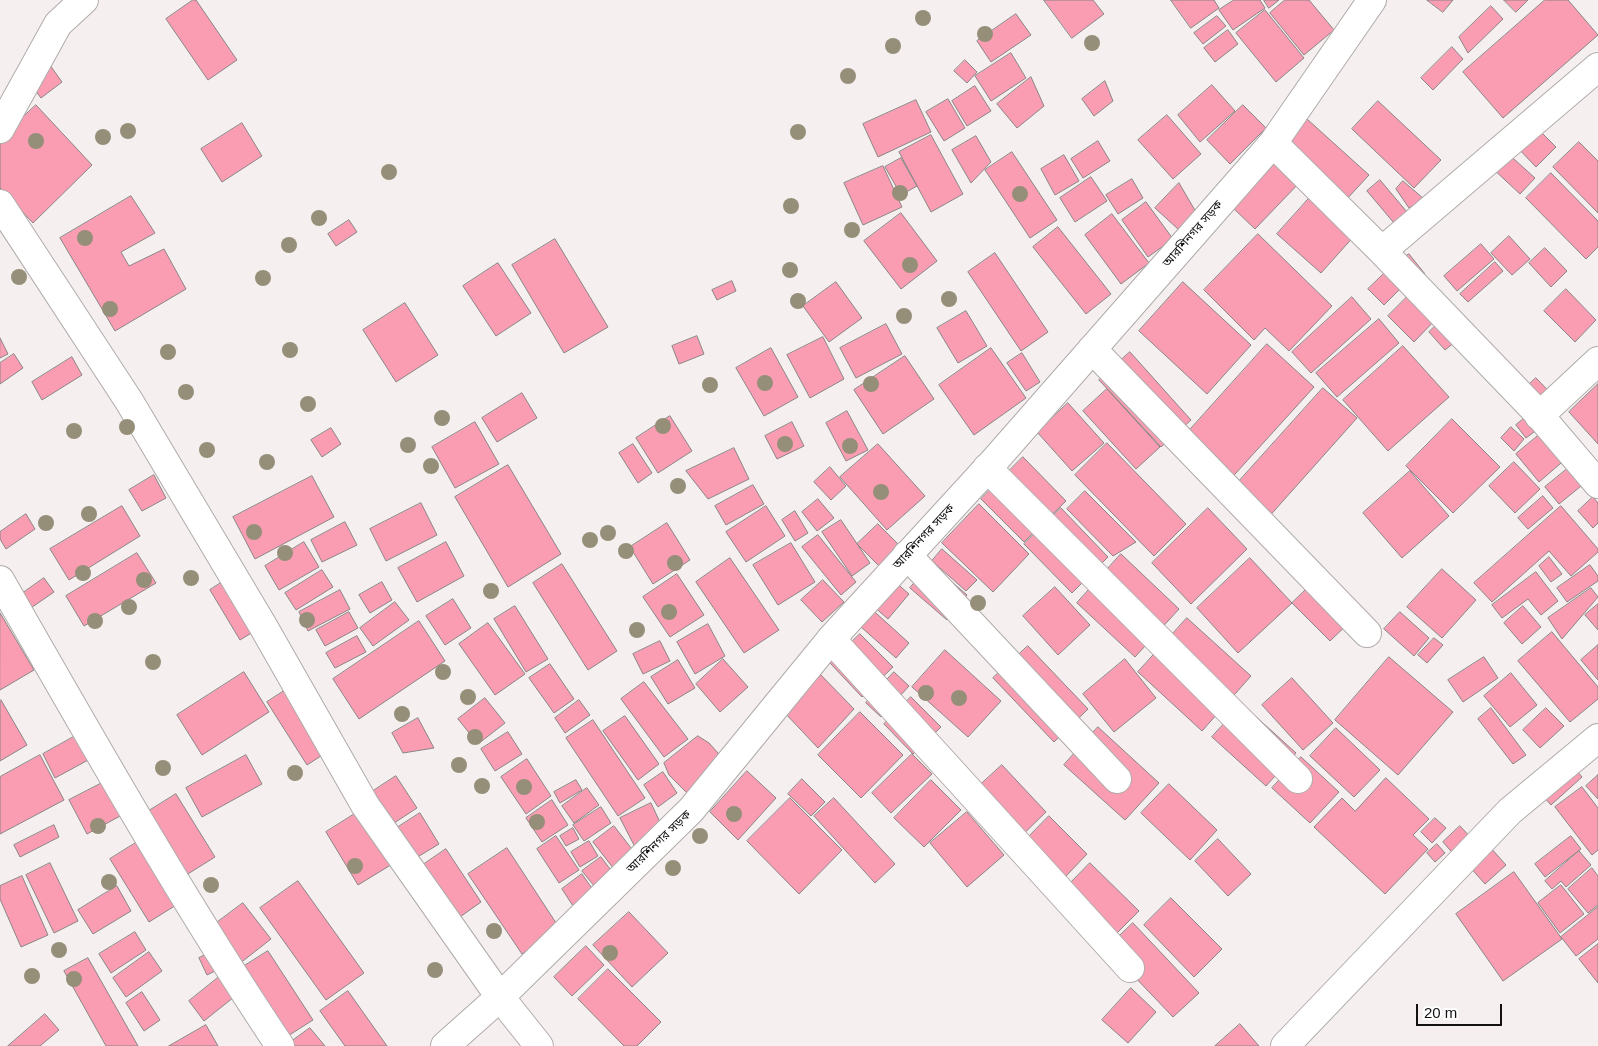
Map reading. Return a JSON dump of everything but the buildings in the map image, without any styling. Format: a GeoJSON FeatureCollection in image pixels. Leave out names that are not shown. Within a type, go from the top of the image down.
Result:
{"type":"FeatureCollection","features":[{"type":"Feature","properties":{"kind":"street"},"geometry":{"type":"LineString","coordinates":[[0,129],[58,24],[84,0]]}},
{"type":"Feature","properties":{"kind":"street","name":"আরশিনগর সড়ক"},"geometry":{"type":"LineString","coordinates":[[445,1046],[500,996],[691,810],[830,639],[987,468],[1273,143],[1372,0]]}},
{"type":"Feature","properties":{"kind":"street"},"geometry":{"type":"LineString","coordinates":[[1382,251],[1598,67]]}},
{"type":"Feature","properties":{"kind":"street"},"geometry":{"type":"LineString","coordinates":[[1273,143],[1382,251],[1540,416],[1598,484]]}},
{"type":"Feature","properties":{"kind":"street"},"geometry":{"type":"LineString","coordinates":[[0,204],[129,401],[264,626],[365,805],[500,996],[539,1046]]}},
{"type":"Feature","properties":{"kind":"street"},"geometry":{"type":"LineString","coordinates":[[1092,348],[1367,633]]}},
{"type":"Feature","properties":{"kind":"street"},"geometry":{"type":"LineString","coordinates":[[1540,416],[1598,361]]}},
{"type":"Feature","properties":{"kind":"street"},"geometry":{"type":"LineString","coordinates":[[987,468],[1298,779]]}},
{"type":"Feature","properties":{"kind":"street"},"geometry":{"type":"LineString","coordinates":[[907,555],[1116,779]]}},
{"type":"Feature","properties":{"kind":"street"},"geometry":{"type":"LineString","coordinates":[[0,580],[130,806],[236,981],[280,1046]]}},
{"type":"Feature","properties":{"kind":"street"},"geometry":{"type":"LineString","coordinates":[[830,639],[1130,968]]}},
{"type":"Feature","properties":{"kind":"street"},"geometry":{"type":"LineString","coordinates":[[1285,1046],[1510,811],[1598,738]]}}]}
